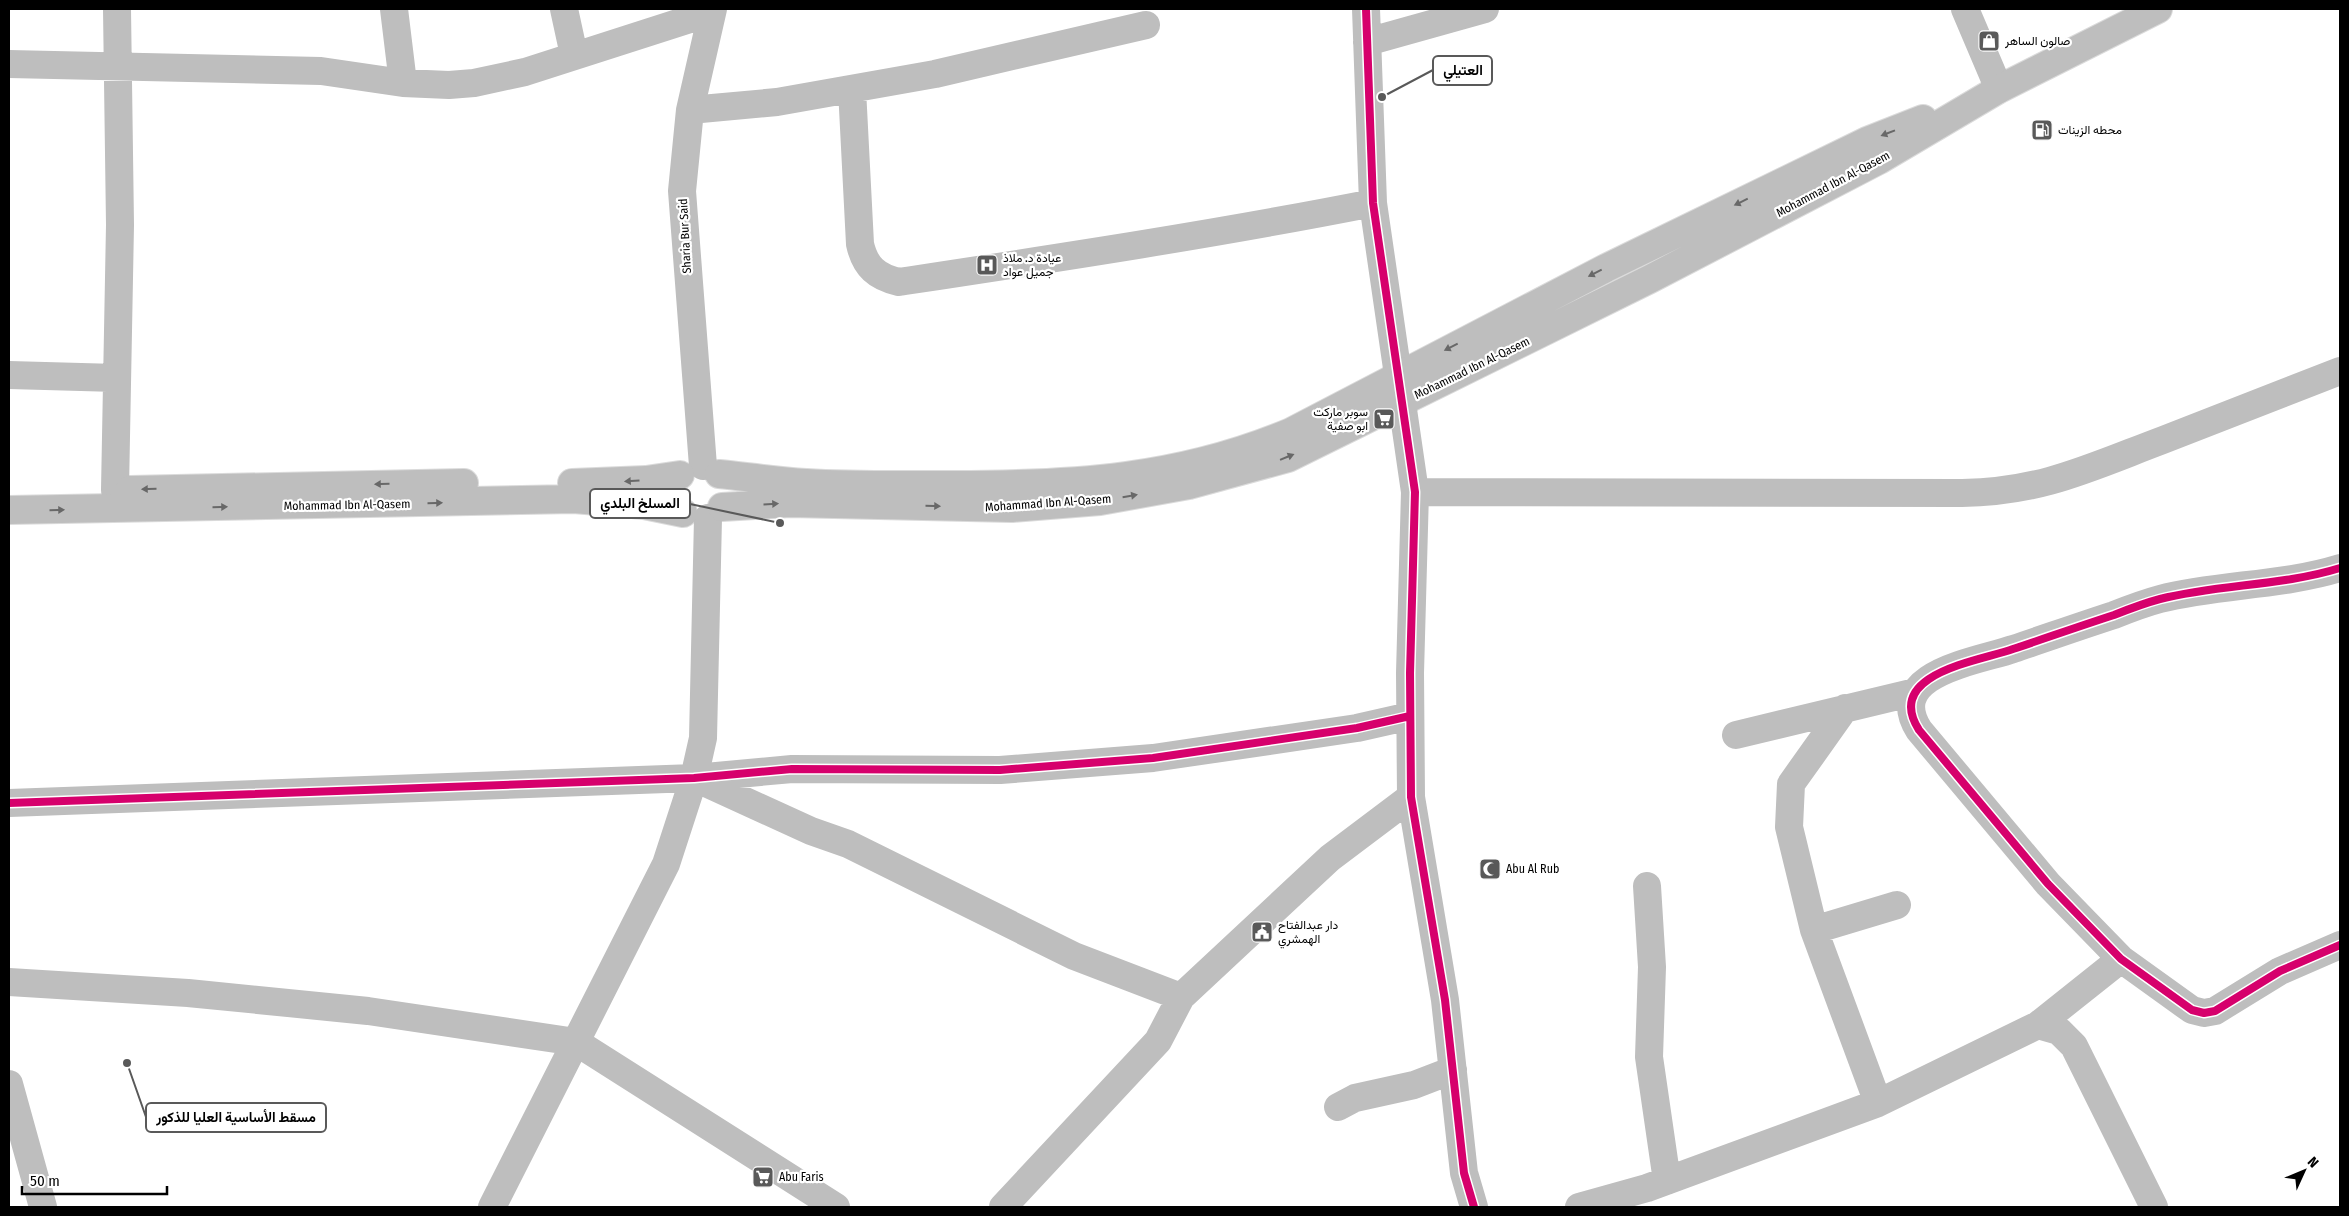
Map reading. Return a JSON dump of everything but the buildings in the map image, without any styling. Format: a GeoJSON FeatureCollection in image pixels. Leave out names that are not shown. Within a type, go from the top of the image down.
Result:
{"type":"FeatureCollection","features":[{"type":"Feature","properties":{"kind":"street"},"geometry":{"type":"LineString","coordinates":[[115,490],[120,225],[117,9]]}},
{"type":"Feature","properties":{"kind":"street"},"geometry":{"type":"LineString","coordinates":[[394,9],[403,83]]}},
{"type":"Feature","properties":{"kind":"street"},"geometry":{"type":"LineString","coordinates":[[564,9],[574,55]]}},
{"type":"Feature","properties":{"kind":"street"},"geometry":{"type":"LineString","coordinates":[[1366,9],[1373,203],[1415,492],[1410,716],[1411,797],[1445,1000],[1464,1174],[1474,1207]]}},
{"type":"Feature","properties":{"kind":"street"},"geometry":{"type":"LineString","coordinates":[[1367,42],[1485,9]]}},
{"type":"Feature","properties":{"kind":"street"},"geometry":{"type":"LineString","coordinates":[[1965,9],[1999,89]]}},
{"type":"Feature","properties":{"kind":"street","name":"Mohammad Ibn Al-Qasem"},"geometry":{"type":"LineString","coordinates":[[9,510],[574,499],[644,505],[704,513],[790,503],[1012,508],[1100,501],[1189,485],[1288,458],[1401,403],[1650,279],[1871,165],[1999,89],[2158,9]]}},
{"type":"Feature","properties":{"kind":"street"},"geometry":{"type":"LineString","coordinates":[[9,64],[321,71],[403,83],[448,85],[474,83],[524,72],[713,10]]}},
{"type":"Feature","properties":{"kind":"street","name":"Sharia Bur Said"},"geometry":{"type":"LineString","coordinates":[[700,472],[682,191],[690,110],[713,10]]}},
{"type":"Feature","properties":{"kind":"street"},"geometry":{"type":"LineString","coordinates":[[690,110],[777,102],[935,74],[1146,25]]}},
{"type":"Feature","properties":{"kind":"street"},"geometry":{"type":"LineString","coordinates":[[852,89],[860,244],[867,264],[874,272],[886,279],[899,282],[1127,248],[1264,225],[1373,203]]}},
{"type":"Feature","properties":{"kind":"street","name":"Mohammad Ibn Al-Qasem"},"geometry":{"type":"LineString","coordinates":[[9,492],[316,485],[602,483],[700,472],[806,483],[897,485],[1055,483],[1113,479],[1187,466],[1256,447],[1292,432],[1606,268],[1867,141],[1999,89]]}},
{"type":"Feature","properties":{"kind":"street"},"geometry":{"type":"LineString","coordinates":[[1415,492],[1962,493],[2008,490],[2056,481],[2093,469],[2340,371]]}},
{"type":"Feature","properties":{"kind":"street"},"geometry":{"type":"LineString","coordinates":[[9,375],[117,378]]}},
{"type":"Feature","properties":{"kind":"street"},"geometry":{"type":"LineString","coordinates":[[492,1207],[666,864],[694,778],[703,738],[704,513],[726,490],[700,472],[676,482],[674,499],[704,513]]}},
{"type":"Feature","properties":{"kind":"street"},"geometry":{"type":"LineString","coordinates":[[2340,568],[2317,575],[2224,587],[2160,599],[2009,651],[1978,658],[1937,673],[1916,692],[1912,701],[1912,714],[1919,730],[2048,884],[2121,959],[2192,1010],[2204,1013],[2215,1011],[2280,971],[2340,945]]}},
{"type":"Feature","properties":{"kind":"street"},"geometry":{"type":"LineString","coordinates":[[1736,736],[1916,692]]}},
{"type":"Feature","properties":{"kind":"street"},"geometry":{"type":"LineString","coordinates":[[1845,708],[1791,784],[1789,828],[1814,930],[1878,1103]]}},
{"type":"Feature","properties":{"kind":"street"},"geometry":{"type":"LineString","coordinates":[[9,803],[694,778],[792,769],[1000,770],[1153,758],[1357,728],[1410,716]]}},
{"type":"Feature","properties":{"kind":"street"},"geometry":{"type":"LineString","coordinates":[[694,778],[811,831],[848,844],[1074,956],[1181,997]]}},
{"type":"Feature","properties":{"kind":"street"},"geometry":{"type":"LineString","coordinates":[[1003,1207],[1158,1042],[1181,997],[1330,858],[1411,797]]}},
{"type":"Feature","properties":{"kind":"street"},"geometry":{"type":"LineString","coordinates":[[1647,886],[1652,967],[1649,1057],[1667,1181]]}},
{"type":"Feature","properties":{"kind":"street"},"geometry":{"type":"LineString","coordinates":[[1814,930],[1897,905]]}},
{"type":"Feature","properties":{"kind":"street"},"geometry":{"type":"LineString","coordinates":[[1578,1207],[1667,1181],[1878,1103],[2038,1025],[2121,959]]}},
{"type":"Feature","properties":{"kind":"street"},"geometry":{"type":"LineString","coordinates":[[9,982],[188,994],[368,1011],[576,1042],[836,1207]]}},
{"type":"Feature","properties":{"kind":"street"},"geometry":{"type":"LineString","coordinates":[[2038,1025],[2059,1031],[2074,1046],[2154,1207]]}},
{"type":"Feature","properties":{"kind":"street"},"geometry":{"type":"LineString","coordinates":[[1338,1106],[1356,1098],[1414,1085],[1453,1070]]}},
{"type":"Feature","properties":{"kind":"street"},"geometry":{"type":"LineString","coordinates":[[9,1084],[42,1207]]}},
{"type":"Feature","properties":{"kind":"cycle path"},"geometry":{"type":"LineString","coordinates":[[1366,9],[1373,203],[1415,492],[1410,673],[1411,797],[1445,1000],[1464,1173],[1474,1207]]}},
{"type":"Feature","properties":{"kind":"cycle path"},"geometry":{"type":"LineString","coordinates":[[2340,568],[2273,582],[2205,590],[2160,599],[2013,649],[1959,665],[1924,682],[1914,695],[1911,711],[1919,730],[2048,884],[2121,959],[2192,1010],[2204,1013],[2215,1011],[2280,971],[2340,945]]}},
{"type":"Feature","properties":{"kind":"cycle path"},"geometry":{"type":"LineString","coordinates":[[9,803],[694,778],[792,769],[1000,770],[1153,758],[1357,728],[1410,716]]}},
{"type":"Feature","properties":{"kind":"place","name":"صالون الساهر"},"geometry":{"type":"Point","coordinates":[1989,41]}},
{"type":"Feature","properties":{"kind":"place","name":"العتيلي"},"geometry":{"type":"Point","coordinates":[1382,97]}},
{"type":"Feature","properties":{"kind":"place","name":"محطه الزينات"},"geometry":{"type":"Point","coordinates":[2042,130]}},
{"type":"Feature","properties":{"kind":"place","name":"عيادة د. ملاذ جميل عواد"},"geometry":{"type":"Point","coordinates":[987,265]}},
{"type":"Feature","properties":{"kind":"place","name":"سوبر ماركت ابو صفية"},"geometry":{"type":"Point","coordinates":[1384,419]}},
{"type":"Feature","properties":{"kind":"place","name":"المسلخ البلدي"},"geometry":{"type":"Point","coordinates":[780,523]}},
{"type":"Feature","properties":{"kind":"place","name":"Abu Al Rub"},"geometry":{"type":"Point","coordinates":[1490,869]}},
{"type":"Feature","properties":{"kind":"place","name":"دار عبدالفتاح الهمشري"},"geometry":{"type":"Point","coordinates":[1262,932]}},
{"type":"Feature","properties":{"kind":"place","name":"مسقط الأساسية العليا للذكور"},"geometry":{"type":"Point","coordinates":[127,1063]}},
{"type":"Feature","properties":{"kind":"place","name":"Abu Faris"},"geometry":{"type":"Point","coordinates":[763,1177]}}]}
